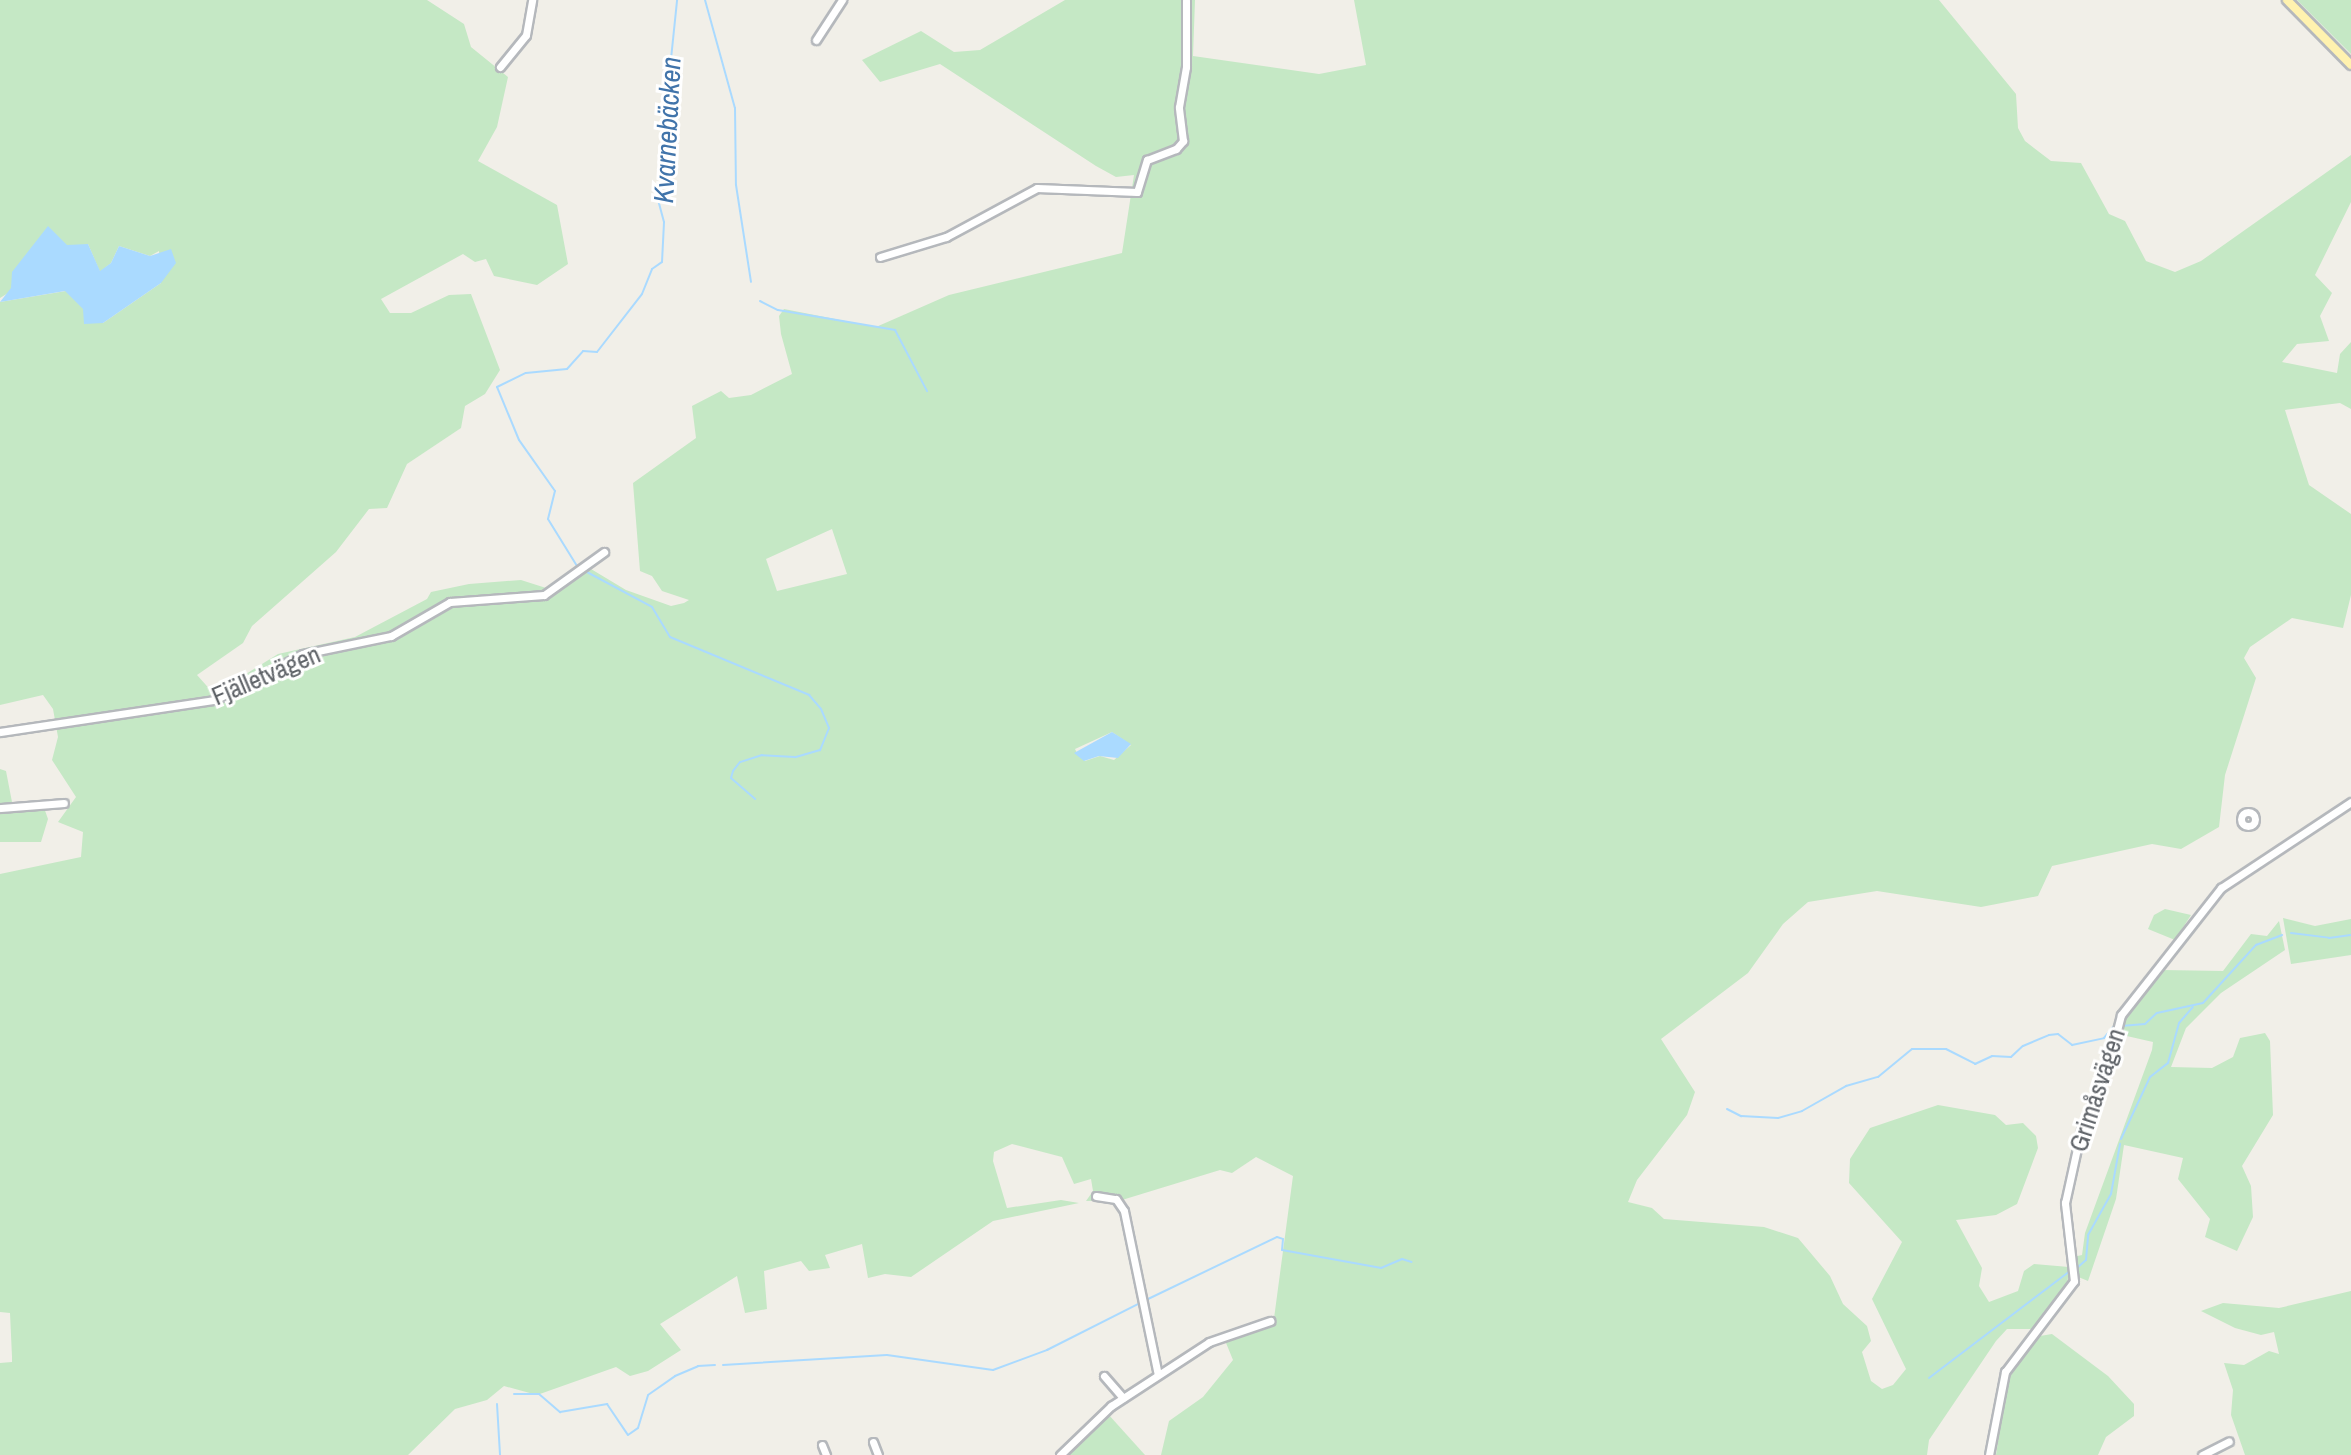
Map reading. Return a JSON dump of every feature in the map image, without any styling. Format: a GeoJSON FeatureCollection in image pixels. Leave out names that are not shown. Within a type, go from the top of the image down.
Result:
{"type":"FeatureCollection","features":[{"type":"Feature","properties":{"kind":"main road"},"geometry":{"type":"LineString","coordinates":[[2287,0],[2351,65]]}},
{"type":"Feature","properties":{"kind":"street"},"geometry":{"type":"LineString","coordinates":[[500,67],[526,35],[532,0]]}},
{"type":"Feature","properties":{"kind":"street"},"geometry":{"type":"LineString","coordinates":[[816,40],[842,0]]}},
{"type":"Feature","properties":{"kind":"street"},"geometry":{"type":"LineString","coordinates":[[880,257],[937,241],[1037,188],[1137,192],[1147,160],[1176,149],[1183,141],[1179,107],[1186,67],[1186,0]]}},
{"type":"Feature","properties":{"kind":"street","name":"Fjälletvägen"},"geometry":{"type":"LineString","coordinates":[[0,732],[215,700],[303,654],[391,636],[450,602],[544,595],[604,552]]}},
{"type":"Feature","properties":{"kind":"street","name":"Grimåsvägen"},"geometry":{"type":"LineString","coordinates":[[1989,1455],[2008,1367],[2074,1281],[2065,1203],[2081,1130],[2107,1069],[2121,1015],[2221,888],[2351,802]]}},
{"type":"Feature","properties":{"kind":"street"},"geometry":{"type":"LineString","coordinates":[[0,808],[64,803]]}},
{"type":"Feature","properties":{"kind":"street"},"geometry":{"type":"LineString","coordinates":[[1096,1196],[1122,1205],[1158,1375]]}},
{"type":"Feature","properties":{"kind":"street"},"geometry":{"type":"LineString","coordinates":[[1060,1455],[1123,1398],[1158,1375],[1221,1335],[1270,1321]]}},
{"type":"Feature","properties":{"kind":"street"},"geometry":{"type":"LineString","coordinates":[[1104,1376],[1123,1398]]}},
{"type":"Feature","properties":{"kind":"street"},"geometry":{"type":"LineString","coordinates":[[2202,1455],[2229,1441]]}},
{"type":"Feature","properties":{"kind":"street"},"geometry":{"type":"LineString","coordinates":[[873,1442],[878,1455]]}},
{"type":"Feature","properties":{"kind":"street"},"geometry":{"type":"LineString","coordinates":[[822,1445],[826,1455]]}},
{"type":"Feature","properties":{"kind":"green space"},"geometry":{"type":"Polygon","coordinates":[[[0,0],[427,0],[464,24],[471,47],[508,77],[497,127],[478,161],[557,205],[568,264],[537,285],[494,276],[486,259],[475,262],[463,254],[381,299],[390,313],[411,313],[449,295],[471,294],[500,370],[485,394],[465,406],[461,428],[407,464],[387,508],[369,509],[336,552],[252,626],[243,643],[197,675],[214,694],[278,654],[355,637],[427,599],[431,592],[469,584],[521,580],[546,588],[581,563],[626,590],[671,606],[684,603],[689,600],[662,591],[652,576],[640,571],[633,483],[696,438],[692,406],[721,391],[729,398],[751,395],[792,374],[781,334],[779,316],[784,309],[876,327],[949,295],[1122,253],[1134,175],[1116,177],[1096,166],[940,64],[880,82],[862,60],[921,31],[954,52],[980,50],[1065,0],[1195,0],[1193,56],[1319,74],[1366,65],[1354,0],[1939,0],[2016,94],[2018,128],[2025,141],[2051,161],[2081,163],[2109,214],[2125,221],[2146,261],[2175,272],[2201,261],[2351,155],[2351,202],[2315,275],[2332,293],[2320,316],[2329,341],[2297,344],[2282,362],[2337,373],[2340,354],[2351,342],[2351,409],[2340,403],[2285,410],[2309,485],[2351,514],[2351,595],[2343,628],[2292,618],[2250,647],[2244,658],[2256,678],[2225,775],[2219,827],[2181,849],[2152,844],[2052,866],[2038,896],[1981,907],[1877,891],[1808,902],[1783,924],[1748,973],[1661,1039],[1695,1092],[1687,1115],[1637,1180],[1628,1202],[1652,1208],[1664,1219],[1764,1227],[1798,1238],[1830,1276],[1843,1304],[1867,1326],[1871,1341],[1862,1352],[1871,1381],[1882,1389],[1893,1385],[1906,1369],[1872,1299],[1902,1242],[1849,1183],[1850,1159],[1870,1128],[1938,1105],[1995,1115],[2006,1125],[2023,1123],[2036,1136],[2038,1148],[2017,1204],[1996,1215],[1956,1220],[1982,1268],[1979,1286],[1989,1302],[2018,1291],[2024,1271],[2034,1264],[2069,1267],[2067,1287],[2032,1329],[2007,1329],[1996,1341],[1929,1440],[1927,1455],[1161,1455],[1169,1421],[1203,1397],[1233,1360],[1224,1338],[1273,1326],[1293,1176],[1256,1157],[1232,1173],[1220,1170],[1122,1200],[1086,1201],[1093,1191],[1091,1179],[1074,1184],[1062,1157],[1012,1144],[994,1152],[993,1161],[1007,1208],[1061,1200],[1079,1203],[993,1221],[911,1277],[885,1274],[868,1278],[862,1244],[825,1255],[830,1268],[809,1271],[801,1261],[764,1271],[767,1309],[745,1313],[737,1276],[660,1324],[681,1350],[648,1371],[630,1376],[616,1367],[537,1395],[504,1386],[487,1400],[455,1409],[408,1455],[0,1455],[0,1363],[12,1362],[12,1357],[10,1313],[0,1312],[0,874],[81,857],[83,832],[58,822],[76,797],[52,760],[58,737],[53,709],[43,695],[0,705],[0,302],[66,291],[103,323],[161,283],[159,251],[150,256],[119,246],[111,263],[100,272],[88,244],[0,298],[0,0]],[[832,529],[766,559],[777,591],[847,574],[832,529]],[[1112,732],[1075,749],[1078,755],[1085,761],[1100,756],[1114,760],[1131,745],[1112,732]]]}},
{"type":"Feature","properties":{"kind":"green space"},"geometry":{"type":"Polygon","coordinates":[[[2297,0],[2351,0],[2351,54],[2297,0]]]}},
{"type":"Feature","properties":{"kind":"green space"},"geometry":{"type":"Polygon","coordinates":[[[0,769],[6,771],[12,802],[42,802],[48,819],[41,842],[0,842],[0,769]]]}},
{"type":"Feature","properties":{"kind":"green space"},"geometry":{"type":"Polygon","coordinates":[[[2165,909],[2191,915],[2175,940],[2148,929],[2154,915],[2165,909]]]}},
{"type":"Feature","properties":{"kind":"green space"},"geometry":{"type":"Polygon","coordinates":[[[2283,918],[2315,926],[2351,919],[2351,955],[2291,964],[2283,918]]]}},
{"type":"Feature","properties":{"kind":"green space"},"geometry":{"type":"Polygon","coordinates":[[[2279,921],[2285,950],[2221,993],[2186,1028],[2171,1067],[2212,1068],[2233,1057],[2240,1038],[2265,1033],[2270,1041],[2273,1115],[2242,1166],[2251,1186],[2253,1217],[2237,1251],[2205,1237],[2210,1219],[2178,1179],[2183,1158],[2124,1145],[2116,1199],[2088,1281],[2076,1276],[2073,1257],[2082,1255],[2085,1233],[2152,1050],[2153,1042],[2118,1034],[2119,1024],[2163,970],[2223,971],[2251,934],[2267,936],[2279,921]]]}},
{"type":"Feature","properties":{"kind":"green space"},"geometry":{"type":"Polygon","coordinates":[[[2351,1291],[2351,1455],[2245,1455],[2231,1415],[2233,1390],[2224,1363],[2244,1365],[2269,1351],[2279,1354],[2274,1332],[2261,1335],[2235,1328],[2201,1311],[2223,1303],[2279,1308],[2351,1291]]]}},
{"type":"Feature","properties":{"kind":"green space"},"geometry":{"type":"Polygon","coordinates":[[[2052,1334],[2108,1376],[2134,1404],[2134,1416],[2106,1437],[2098,1455],[1996,1455],[2007,1382],[2026,1350],[2040,1336],[2052,1334]]]}},
{"type":"Feature","properties":{"kind":"green space"},"geometry":{"type":"Polygon","coordinates":[[[1108,1414],[1145,1455],[1067,1455],[1088,1432],[1108,1414]]]}},
{"type":"Feature","properties":{"kind":"water"},"geometry":{"type":"Polygon","coordinates":[[[48,226],[67,245],[88,244],[100,271],[111,263],[119,246],[150,256],[171,249],[176,263],[161,283],[103,323],[84,324],[83,309],[65,291],[0,302],[11,288],[12,272],[48,226]]]}},
{"type":"Feature","properties":{"kind":"water"},"geometry":{"type":"Polygon","coordinates":[[[1112,732],[1131,744],[1118,758],[1099,756],[1084,761],[1074,753],[1112,732]]]}},
{"type":"Feature","properties":{"kind":"waterway","name":"Kvarnebäcken"},"geometry":{"type":"LineString","coordinates":[[577,566],[548,519],[555,491],[519,440],[497,387],[526,373],[567,369],[583,351],[597,352],[642,294],[652,269],[662,262],[664,222],[657,195],[669,159],[665,117],[677,0]]}},
{"type":"Feature","properties":{"kind":"waterway"},"geometry":{"type":"LineString","coordinates":[[705,0],[735,108],[736,185],[751,282]]}},
{"type":"Feature","properties":{"kind":"waterway"},"geometry":{"type":"LineString","coordinates":[[760,301],[778,310],[895,330],[927,391]]}},
{"type":"Feature","properties":{"kind":"waterway","name":"Kvarnebäcken"},"geometry":{"type":"LineString","coordinates":[[585,571],[652,607],[670,637],[809,695],[821,709],[829,728],[820,750],[795,757],[762,755],[740,762],[733,771],[731,778],[755,799]]}},
{"type":"Feature","properties":{"kind":"waterway"},"geometry":{"type":"LineString","coordinates":[[2291,933],[2329,938],[2351,935]]}},
{"type":"Feature","properties":{"kind":"waterway"},"geometry":{"type":"LineString","coordinates":[[2121,1026],[2145,1024],[2157,1013],[2203,1003],[2256,945],[2282,935]]}},
{"type":"Feature","properties":{"kind":"waterway"},"geometry":{"type":"LineString","coordinates":[[2121,1139],[2150,1077],[2168,1063],[2179,1023],[2193,1007]]}},
{"type":"Feature","properties":{"kind":"waterway"},"geometry":{"type":"LineString","coordinates":[[1727,1109],[1741,1116],[1778,1118],[1802,1111],[1846,1086],[1878,1077],[1912,1049],[1946,1049],[1975,1064],[1992,1056],[2011,1057],[2023,1046],[2049,1035],[2058,1034],[2072,1045],[2104,1038],[2114,1026]]}},
{"type":"Feature","properties":{"kind":"waterway"},"geometry":{"type":"LineString","coordinates":[[2077,1268],[2086,1260],[2088,1235],[2111,1194],[2120,1144]]}},
{"type":"Feature","properties":{"kind":"waterway"},"geometry":{"type":"LineString","coordinates":[[1146,1300],[1277,1237],[1283,1239],[1282,1250],[1381,1268],[1402,1259],[1412,1262]]}},
{"type":"Feature","properties":{"kind":"waterway"},"geometry":{"type":"LineString","coordinates":[[1929,1378],[2070,1271]]}},
{"type":"Feature","properties":{"kind":"waterway"},"geometry":{"type":"LineString","coordinates":[[723,1365],[887,1355],[993,1370],[1047,1350],[1140,1303]]}},
{"type":"Feature","properties":{"kind":"waterway"},"geometry":{"type":"LineString","coordinates":[[514,1394],[539,1394],[560,1412],[607,1404],[628,1435],[638,1428],[648,1395],[675,1376],[698,1366],[715,1365]]}},
{"type":"Feature","properties":{"kind":"waterway"},"geometry":{"type":"LineString","coordinates":[[497,1404],[500,1455]]}}]}
